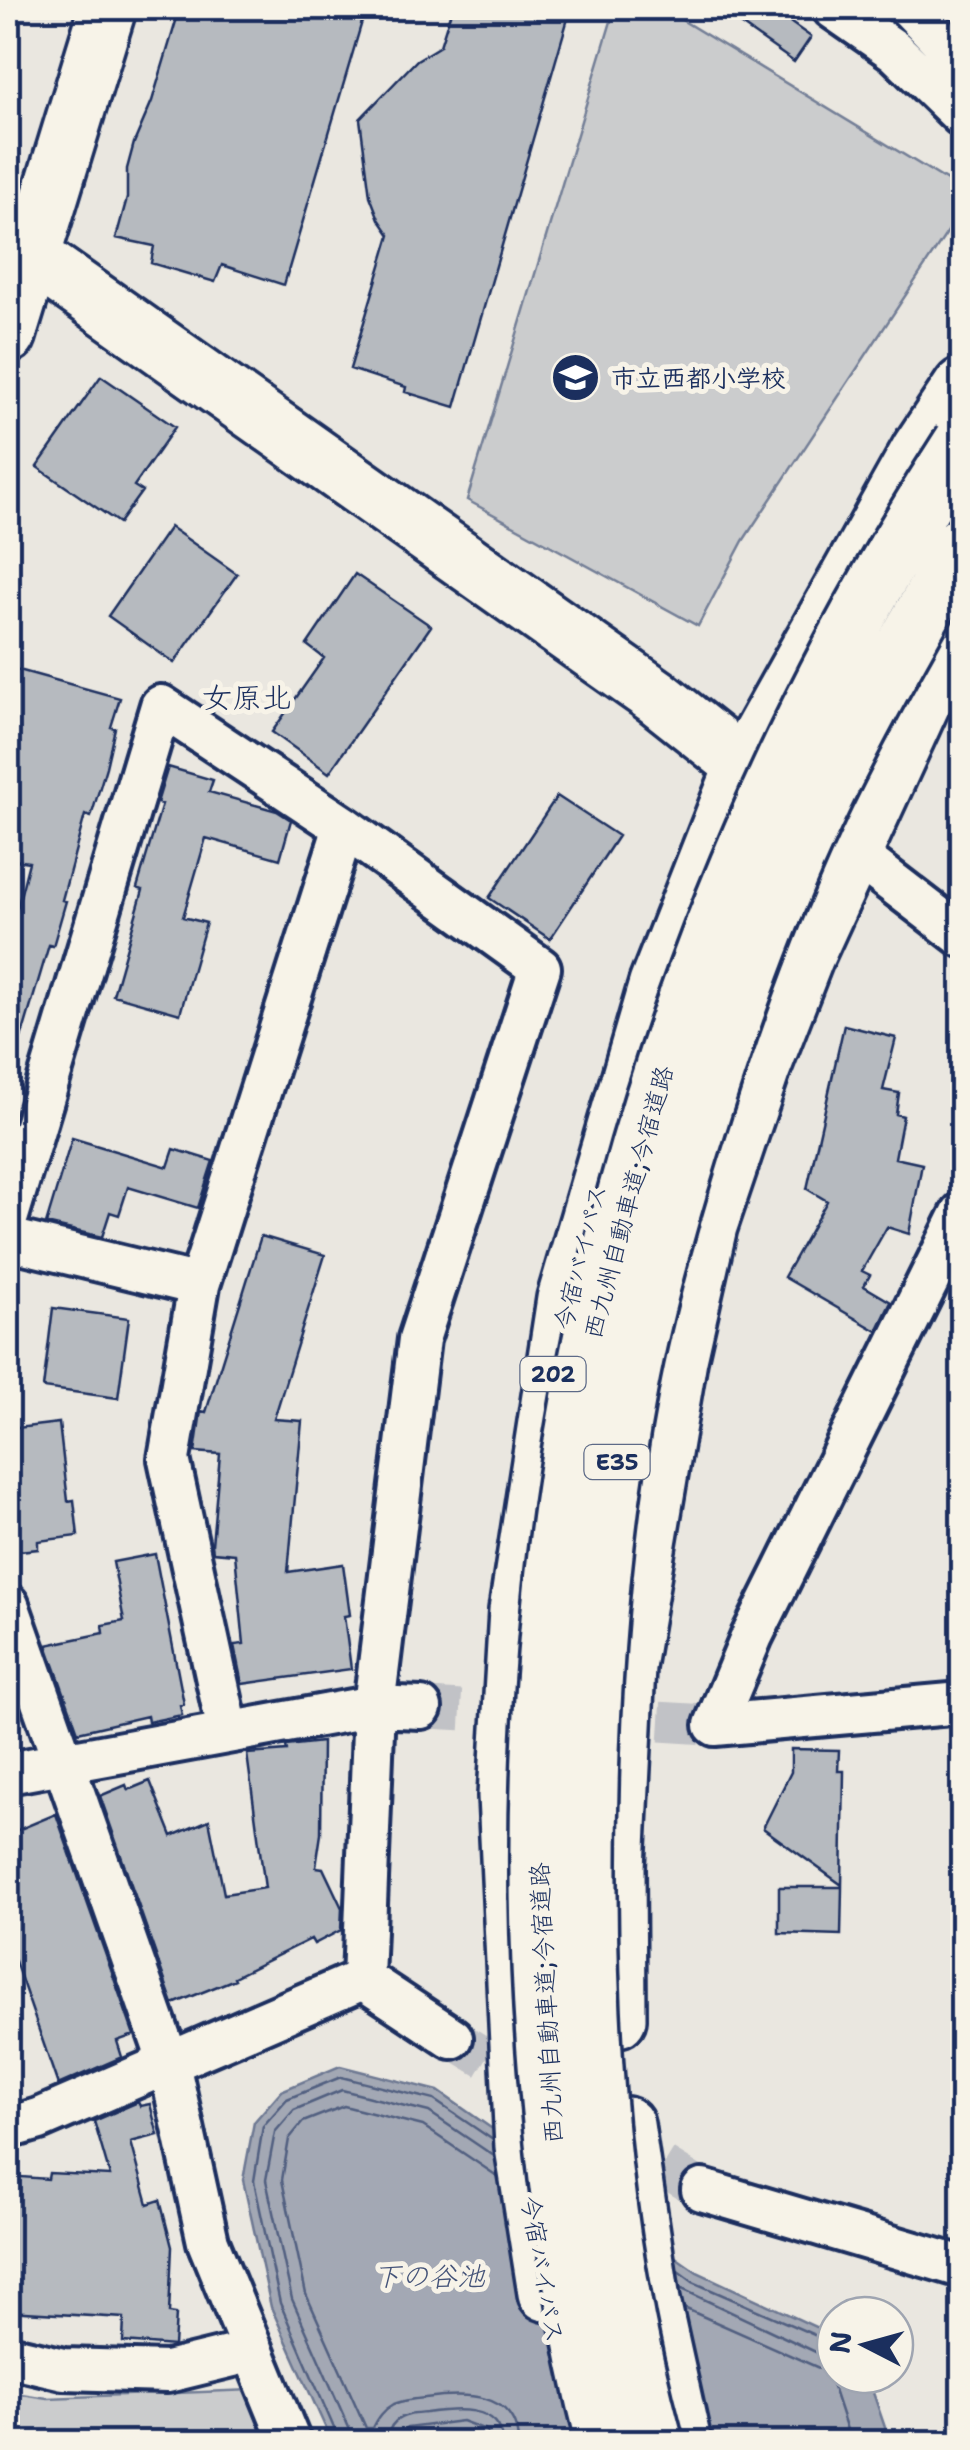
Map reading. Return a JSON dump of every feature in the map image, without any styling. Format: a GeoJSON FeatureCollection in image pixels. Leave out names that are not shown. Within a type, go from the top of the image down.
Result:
{"type":"FeatureCollection","features":[{"type":"Feature","properties":{"kind":"main road"},"geometry":{"type":"LineString","coordinates":[[8,335],[19,247],[108,8]]}},
{"type":"Feature","properties":{"kind":"main road"},"geometry":{"type":"LineString","coordinates":[[19,247],[657,696],[751,772]]}},
{"type":"Feature","properties":{"kind":"main road","name":"今宿バイパス"},"geometry":{"type":"LineString","coordinates":[[578,2442],[550,2316],[523,2147],[506,1796],[517,1611],[565,1298],[657,984],[751,772],[920,449],[962,386]]}},
{"type":"Feature","properties":{"kind":"main road","name":"西九州自動車道;今宿道路"},"geometry":{"type":"LineString","coordinates":[[605,2442],[562,2230],[546,2074],[538,1932],[537,1803],[546,1670],[558,1528],[581,1381],[620,1216],[651,1108],[716,912],[778,772],[837,654],[962,442]]}},
{"type":"Feature","properties":{"kind":"main road","name":"西九州自動車道;今宿道路"},"geometry":{"type":"LineString","coordinates":[[655,2442],[611,2233],[594,2080],[589,1934],[588,1800],[594,1669],[607,1532],[629,1386],[666,1233],[715,1072],[766,931],[824,799],[884,681],[962,544]]}},
{"type":"Feature","properties":{"kind":"main road"},"geometry":{"type":"LineString","coordinates":[[682,2442],[652,2301],[628,2150],[622,2075],[616,1867],[626,1667],[679,1358],[709,1226],[762,1069],[806,956],[923,701],[962,634]]}},
{"type":"Feature","properties":{"kind":"street"},"geometry":{"type":"LineString","coordinates":[[833,8],[895,51],[962,116]]}},
{"type":"Feature","properties":{"kind":"street"},"geometry":{"type":"LineString","coordinates":[[910,8],[962,62]]}},
{"type":"Feature","properties":{"kind":"street"},"geometry":{"type":"LineString","coordinates":[[8,1216],[162,706],[344,827],[540,968],[419,1340],[374,1706],[363,1979]]}},
{"type":"Feature","properties":{"kind":"street"},"geometry":{"type":"LineString","coordinates":[[751,772],[962,936]]}},
{"type":"Feature","properties":{"kind":"street"},"geometry":{"type":"LineString","coordinates":[[228,1731],[169,1459],[199,1286],[344,827]]}},
{"type":"Feature","properties":{"kind":"street"},"geometry":{"type":"LineString","coordinates":[[962,1213],[752,1636],[715,1725],[962,1704]]}},
{"type":"Feature","properties":{"kind":"street"},"geometry":{"type":"LineString","coordinates":[[8,1239],[199,1286]]}},
{"type":"Feature","properties":{"kind":"street"},"geometry":{"type":"LineString","coordinates":[[8,1605],[170,2063],[208,2242],[290,2442]]}},
{"type":"Feature","properties":{"kind":"street"},"geometry":{"type":"LineString","coordinates":[[8,1772],[374,1706],[421,1708]]}},
{"type":"Feature","properties":{"kind":"street"},"geometry":{"type":"LineString","coordinates":[[363,1979],[452,2038]]}},
{"type":"Feature","properties":{"kind":"street"},"geometry":{"type":"LineString","coordinates":[[8,2128],[40,2119],[363,1979]]}},
{"type":"Feature","properties":{"kind":"street"},"geometry":{"type":"LineString","coordinates":[[702,2190],[962,2267]]}},
{"type":"Feature","properties":{"kind":"street"},"geometry":{"type":"LineString","coordinates":[[8,2356],[64,2369],[166,2372],[253,2351]]}},
{"type":"Feature","properties":{"kind":"shaded area"},"geometry":{"type":"Polygon","coordinates":[[[615,8],[662,8],[962,190],[962,210],[743,541],[698,626],[467,500],[615,8]]]}},
{"type":"Feature","properties":{"kind":"shaded area"},"geometry":{"type":"Polygon","coordinates":[[[253,2390],[276,2442],[8,2442],[8,2392],[47,2398],[253,2390]]]}},
{"type":"Feature","properties":{"kind":"water","name":"下の谷池"},"geometry":{"type":"Polygon","coordinates":[[[340,2066],[438,2091],[697,2272],[815,2327],[815,2395],[874,2395],[890,2442],[491,2442],[462,2431],[374,2442],[332,2442],[271,2307],[243,2180],[254,2122],[281,2091],[340,2066]]]}},
{"type":"Feature","properties":{"kind":"building"},"geometry":{"type":"Polygon","coordinates":[[[180,8],[366,8],[284,285],[222,265],[215,282],[151,263],[154,246],[116,238],[127,198],[127,169],[134,143],[152,101],[180,8]]]}},
{"type":"Feature","properties":{"kind":"building"},"geometry":{"type":"Polygon","coordinates":[[[452,8],[571,8],[455,407],[350,369],[390,235],[370,196],[360,119],[417,60],[440,46],[452,8]]]}},
{"type":"Feature","properties":{"kind":"building"},"geometry":{"type":"Polygon","coordinates":[[[717,8],[770,8],[811,37],[794,62],[717,8]]]}},
{"type":"Feature","properties":{"kind":"building"},"geometry":{"type":"Polygon","coordinates":[[[101,376],[175,427],[134,486],[142,491],[119,523],[37,467],[101,376]]]}},
{"type":"Feature","properties":{"kind":"building"},"geometry":{"type":"Polygon","coordinates":[[[170,527],[237,574],[174,663],[108,616],[170,527]]]}},
{"type":"Feature","properties":{"kind":"building"},"geometry":{"type":"Polygon","coordinates":[[[355,574],[431,626],[329,773],[272,732],[324,658],[307,645],[355,574]]]}},
{"type":"Feature","properties":{"kind":"building"},"geometry":{"type":"Polygon","coordinates":[[[8,667],[120,698],[111,727],[115,728],[106,767],[91,817],[85,815],[62,900],[66,901],[15,1059],[8,1058],[8,944],[29,862],[8,859],[8,667]]]}},
{"type":"Feature","properties":{"kind":"building"},"geometry":{"type":"Polygon","coordinates":[[[168,767],[213,780],[209,792],[277,811],[291,820],[280,859],[206,838],[183,917],[206,923],[180,1014],[113,995],[143,890],[137,888],[162,804],[157,803],[168,767]]]}},
{"type":"Feature","properties":{"kind":"building"},"geometry":{"type":"Polygon","coordinates":[[[557,796],[618,836],[550,939],[489,898],[557,796]]]}},
{"type":"Feature","properties":{"kind":"building"},"geometry":{"type":"Polygon","coordinates":[[[844,1025],[896,1038],[883,1090],[899,1093],[896,1114],[903,1116],[895,1158],[922,1164],[909,1234],[887,1227],[862,1271],[870,1275],[864,1286],[891,1302],[877,1331],[784,1277],[827,1201],[807,1189],[844,1025]]]}},
{"type":"Feature","properties":{"kind":"building"},"geometry":{"type":"Polygon","coordinates":[[[72,1138],[168,1167],[174,1149],[213,1161],[198,1208],[128,1187],[119,1215],[110,1212],[102,1237],[46,1224],[72,1138]]]}},
{"type":"Feature","properties":{"kind":"building"},"geometry":{"type":"Polygon","coordinates":[[[261,1236],[325,1255],[274,1419],[302,1421],[288,1572],[343,1564],[350,1615],[344,1616],[351,1669],[242,1684],[234,1645],[244,1644],[235,1554],[213,1552],[212,1545],[220,1454],[195,1452],[201,1411],[206,1412],[261,1236]]]}},
{"type":"Feature","properties":{"kind":"building"},"geometry":{"type":"Polygon","coordinates":[[[53,1308],[129,1318],[118,1398],[43,1388],[53,1308]]]}},
{"type":"Feature","properties":{"kind":"building"},"geometry":{"type":"Polygon","coordinates":[[[59,1423],[68,1501],[74,1500],[78,1536],[38,1541],[38,1549],[8,1552],[8,1504],[15,1503],[8,1429],[59,1423]]]}},
{"type":"Feature","properties":{"kind":"building"},"geometry":{"type":"Polygon","coordinates":[[[155,1554],[184,1704],[180,1705],[182,1715],[148,1722],[147,1716],[78,1732],[47,1645],[104,1633],[103,1625],[124,1621],[113,1562],[155,1554]]]}},
{"type":"Feature","properties":{"kind":"building"},"geometry":{"type":"Polygon","coordinates":[[[322,1742],[321,1834],[316,1867],[323,1868],[342,1908],[341,1930],[314,1944],[311,1939],[235,1979],[173,2004],[100,1796],[126,1785],[128,1790],[150,1781],[172,1836],[209,1820],[224,1894],[265,1888],[247,1754],[287,1751],[286,1746],[322,1742]]]}},
{"type":"Feature","properties":{"kind":"building"},"geometry":{"type":"Polygon","coordinates":[[[791,1749],[839,1750],[838,1771],[844,1771],[842,1885],[763,1828],[791,1772],[791,1749]]]}},
{"type":"Feature","properties":{"kind":"building"},"geometry":{"type":"Polygon","coordinates":[[[56,1814],[134,2035],[117,2041],[122,2057],[58,2085],[8,1941],[8,1834],[56,1814]]]}},
{"type":"Feature","properties":{"kind":"building"},"geometry":{"type":"Polygon","coordinates":[[[779,1887],[842,1887],[841,1935],[779,1933],[779,1887]]]}},
{"type":"Feature","properties":{"kind":"building"},"geometry":{"type":"Polygon","coordinates":[[[138,2102],[140,2106],[150,2104],[158,2135],[131,2142],[148,2204],[160,2200],[172,2247],[169,2313],[176,2314],[174,2346],[123,2342],[124,2318],[8,2311],[8,2176],[110,2176],[94,2121],[138,2102]]]}},
{"type":"Feature","properties":{"kind":"tunnel"},"geometry":{"type":"LineString","coordinates":[[421,1708],[537,1715]]}},
{"type":"Feature","properties":{"kind":"tunnel"},"geometry":{"type":"LineString","coordinates":[[600,1718],[715,1725]]}},
{"type":"Feature","properties":{"kind":"tunnel"},"geometry":{"type":"LineString","coordinates":[[452,2038],[537,2089]]}},
{"type":"Feature","properties":{"kind":"tunnel"},"geometry":{"type":"LineString","coordinates":[[612,2135],[702,2190]]}},
{"type":"Feature","properties":{"kind":"place","name":"市立西都小学校"},"geometry":{"type":"Point","coordinates":[576,378]}},
{"type":"Feature","properties":{"kind":"district","name":"女原北"},"geometry":{"type":"Point","coordinates":[247,697]}}]}
